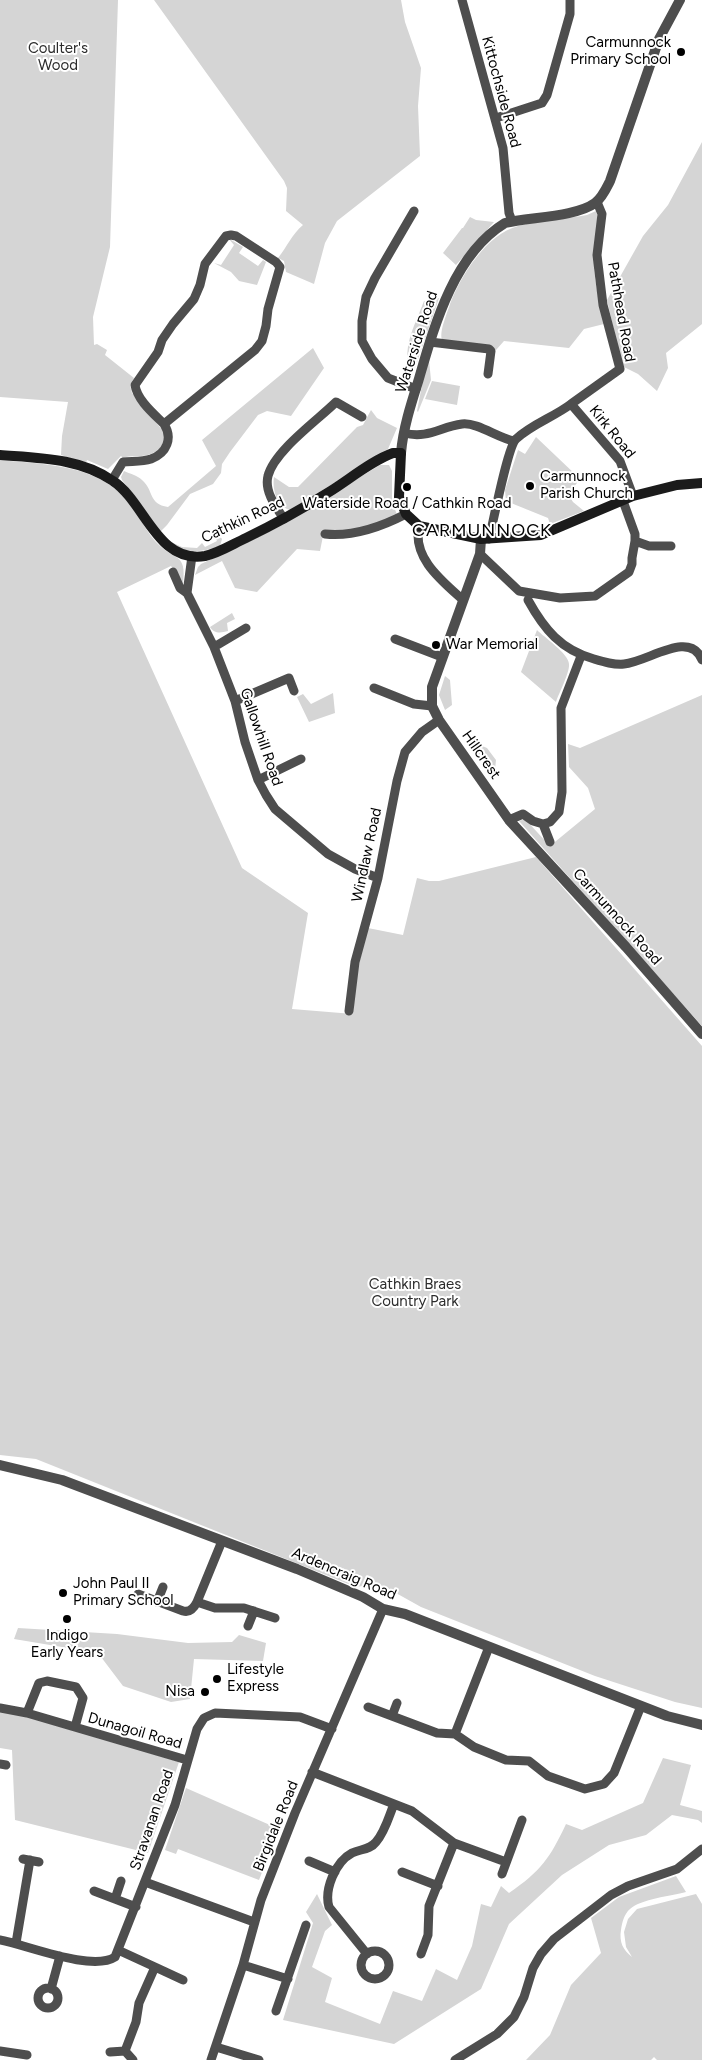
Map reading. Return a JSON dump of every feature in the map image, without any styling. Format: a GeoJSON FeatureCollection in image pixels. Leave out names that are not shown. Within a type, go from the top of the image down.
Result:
{"type":"FeatureCollection","features":[{"type":"Feature","properties":{"kind":"main road","name":"Cathkin Road"},"geometry":{"type":"LineString","coordinates":[[0,455],[58,460],[77,464],[112,480],[128,494],[159,538],[179,553],[192,556],[207,556],[284,519],[386,456],[401,453]]}},
{"type":"Feature","properties":{"kind":"main road","name":"Waterside Road"},"geometry":{"type":"LineString","coordinates":[[401,453],[399,497],[406,514]]}},
{"type":"Feature","properties":{"kind":"main road"},"geometry":{"type":"LineString","coordinates":[[406,514],[419,526],[485,539],[541,535],[634,496],[677,485],[702,483]]}},
{"type":"Feature","properties":{"kind":"street","name":"Kittochside Road"},"geometry":{"type":"LineString","coordinates":[[462,0],[503,148],[509,213],[512,221]]}},
{"type":"Feature","properties":{"kind":"street"},"geometry":{"type":"LineString","coordinates":[[496,118],[542,103],[547,95],[570,14],[570,0]]}},
{"type":"Feature","properties":{"kind":"street"},"geometry":{"type":"LineString","coordinates":[[597,202],[610,181],[659,39],[680,0]]}},
{"type":"Feature","properties":{"kind":"street","name":"Waterside Road"},"geometry":{"type":"LineString","coordinates":[[401,453],[404,433],[430,342],[451,287],[465,263],[496,228],[512,221],[570,212],[597,202]]}},
{"type":"Feature","properties":{"kind":"street","name":"Pathhead Road"},"geometry":{"type":"LineString","coordinates":[[571,404],[620,369],[603,305],[597,255],[602,214],[597,202]]}},
{"type":"Feature","properties":{"kind":"street"},"geometry":{"type":"LineString","coordinates":[[414,211],[366,297],[362,321],[362,341],[372,359],[388,378],[416,389]]}},
{"type":"Feature","properties":{"kind":"street"},"geometry":{"type":"LineString","coordinates":[[112,480],[123,462],[152,459],[169,442],[170,437],[164,424],[136,391],[135,385],[158,352],[162,340],[198,292],[205,264],[226,236],[236,236],[276,262],[280,267],[262,341],[250,356],[164,424]]}},
{"type":"Feature","properties":{"kind":"street"},"geometry":{"type":"LineString","coordinates":[[430,342],[489,349],[491,351],[488,374]]}},
{"type":"Feature","properties":{"kind":"street"},"geometry":{"type":"LineString","coordinates":[[284,519],[270,495],[267,477],[276,462],[295,439],[336,402],[362,417]]}},
{"type":"Feature","properties":{"kind":"street","name":"Kirk Road"},"geometry":{"type":"LineString","coordinates":[[514,441],[526,431],[571,404],[620,461],[634,496]]}},
{"type":"Feature","properties":{"kind":"street"},"geometry":{"type":"LineString","coordinates":[[374,688],[414,704],[432,706],[432,687],[485,539],[514,441],[504,439],[470,424],[462,424],[417,436],[404,433]]}},
{"type":"Feature","properties":{"kind":"street"},"geometry":{"type":"LineString","coordinates":[[480,554],[519,591],[560,598],[595,596],[629,572],[632,564],[636,541],[623,501]]}},
{"type":"Feature","properties":{"kind":"street"},"geometry":{"type":"LineString","coordinates":[[325,534],[337,535],[367,530],[406,514]]}},
{"type":"Feature","properties":{"kind":"street"},"geometry":{"type":"LineString","coordinates":[[419,526],[417,534],[418,546],[426,562],[434,573],[463,600]]}},
{"type":"Feature","properties":{"kind":"street"},"geometry":{"type":"LineString","coordinates":[[636,541],[648,546],[672,546]]}},
{"type":"Feature","properties":{"kind":"street"},"geometry":{"type":"LineString","coordinates":[[187,593],[192,556]]}},
{"type":"Feature","properties":{"kind":"street","name":"Gallowhill Road"},"geometry":{"type":"LineString","coordinates":[[172,572],[180,588],[187,593],[214,647],[235,701],[245,742],[258,780],[275,809],[328,854],[355,869],[378,878]]}},
{"type":"Feature","properties":{"kind":"street"},"geometry":{"type":"LineString","coordinates":[[528,600],[541,615],[555,639],[581,656],[609,663],[624,664],[653,656],[673,647],[683,646],[690,647],[697,652],[702,660]]}},
{"type":"Feature","properties":{"kind":"street"},"geometry":{"type":"LineString","coordinates":[[214,647],[246,628]]}},
{"type":"Feature","properties":{"kind":"street"},"geometry":{"type":"LineString","coordinates":[[395,639],[442,657]]}},
{"type":"Feature","properties":{"kind":"street"},"geometry":{"type":"LineString","coordinates":[[509,820],[523,814],[542,824],[555,818],[560,812],[562,803],[561,708],[581,656]]}},
{"type":"Feature","properties":{"kind":"street"},"geometry":{"type":"LineString","coordinates":[[235,701],[289,678],[294,691]]}},
{"type":"Feature","properties":{"kind":"street","name":"Hillcrest"},"geometry":{"type":"LineString","coordinates":[[432,706],[439,720],[509,820]]}},
{"type":"Feature","properties":{"kind":"street","name":"Windlaw Road"},"geometry":{"type":"LineString","coordinates":[[349,1011],[355,962],[378,878],[397,781],[405,752],[413,740],[439,720]]}},
{"type":"Feature","properties":{"kind":"street"},"geometry":{"type":"LineString","coordinates":[[258,780],[301,759]]}},
{"type":"Feature","properties":{"kind":"street","name":"Carmunnock Road"},"geometry":{"type":"LineString","coordinates":[[509,820],[702,1034]]}},
{"type":"Feature","properties":{"kind":"street"},"geometry":{"type":"LineString","coordinates":[[542,824],[550,842]]}},
{"type":"Feature","properties":{"kind":"street","name":"Ardencraig Road"},"geometry":{"type":"LineString","coordinates":[[0,1465],[62,1480],[363,1596],[383,1609],[405,1614],[667,1716],[702,1725]]}},
{"type":"Feature","properties":{"kind":"street"},"geometry":{"type":"LineString","coordinates":[[138,1594],[187,1612],[192,1610],[222,1541]]}},
{"type":"Feature","properties":{"kind":"street"},"geometry":{"type":"LineString","coordinates":[[157,1602],[162,1587]]}},
{"type":"Feature","properties":{"kind":"street"},"geometry":{"type":"LineString","coordinates":[[197,1602],[215,1608],[244,1608],[274,1618]]}},
{"type":"Feature","properties":{"kind":"street","name":"Birgidale Road"},"geometry":{"type":"LineString","coordinates":[[211,2060],[243,1965],[254,1922],[278,1856],[312,1772],[383,1609]]}},
{"type":"Feature","properties":{"kind":"street"},"geometry":{"type":"LineString","coordinates":[[248,1626],[254,1612]]}},
{"type":"Feature","properties":{"kind":"street"},"geometry":{"type":"LineString","coordinates":[[455,1734],[489,1647]]}},
{"type":"Feature","properties":{"kind":"street","name":"Dunagoil Road"},"geometry":{"type":"LineString","coordinates":[[27,1713],[39,1683],[47,1681],[76,1687],[83,1698],[75,1727]]}},
{"type":"Feature","properties":{"kind":"street"},"geometry":{"type":"LineString","coordinates":[[392,1716],[398,1703]]}},
{"type":"Feature","properties":{"kind":"street"},"geometry":{"type":"LineString","coordinates":[[368,1707],[437,1733],[455,1734],[469,1744],[506,1760],[530,1761],[548,1776],[578,1788],[590,1788],[604,1784],[614,1773],[641,1706]]}},
{"type":"Feature","properties":{"kind":"street","name":"Dunagoil Road"},"geometry":{"type":"LineString","coordinates":[[0,1708],[27,1713],[187,1760]]}},
{"type":"Feature","properties":{"kind":"street","name":"Stravanan Road"},"geometry":{"type":"LineString","coordinates":[[118,1950],[136,1908],[174,1805],[187,1760],[204,1718],[215,1713],[300,1717],[332,1729]]}},
{"type":"Feature","properties":{"kind":"street"},"geometry":{"type":"LineString","coordinates":[[312,1772],[418,1814],[454,1843],[506,1862]]}},
{"type":"Feature","properties":{"kind":"street"},"geometry":{"type":"LineString","coordinates":[[367,1954],[330,1907],[327,1899],[328,1891],[339,1864],[352,1853],[375,1844],[394,1804]]}},
{"type":"Feature","properties":{"kind":"street"},"geometry":{"type":"LineString","coordinates":[[502,1874],[522,1820]]}},
{"type":"Feature","properties":{"kind":"street"},"geometry":{"type":"LineString","coordinates":[[421,1954],[428,1935],[428,1911],[454,1843]]}},
{"type":"Feature","properties":{"kind":"street"},"geometry":{"type":"LineString","coordinates":[[455,2060],[497,2034],[514,2017],[524,1997],[532,1968],[554,1939],[611,1894],[677,1868],[702,1849]]}},
{"type":"Feature","properties":{"kind":"street"},"geometry":{"type":"LineString","coordinates":[[16,1943],[31,1861]]}},
{"type":"Feature","properties":{"kind":"street"},"geometry":{"type":"LineString","coordinates":[[309,1861],[335,1872]]}},
{"type":"Feature","properties":{"kind":"street"},"geometry":{"type":"LineString","coordinates":[[402,1872],[438,1886]]}},
{"type":"Feature","properties":{"kind":"street"},"geometry":{"type":"LineString","coordinates":[[115,1899],[121,1881]]}},
{"type":"Feature","properties":{"kind":"street"},"geometry":{"type":"LineString","coordinates":[[145,1882],[254,1922]]}},
{"type":"Feature","properties":{"kind":"street"},"geometry":{"type":"LineString","coordinates":[[94,1891],[136,1908]]}},
{"type":"Feature","properties":{"kind":"street"},"geometry":{"type":"LineString","coordinates":[[276,2011],[306,1926]]}},
{"type":"Feature","properties":{"kind":"street"},"geometry":{"type":"LineString","coordinates":[[0,1940],[85,1961],[102,1962],[115,1957],[118,1950],[184,1980]]}},
{"type":"Feature","properties":{"kind":"street"},"geometry":{"type":"LineString","coordinates":[[51,1989],[60,1956]]}},
{"type":"Feature","properties":{"kind":"street"},"geometry":{"type":"LineString","coordinates":[[243,1965],[288,1979]]}},
{"type":"Feature","properties":{"kind":"street"},"geometry":{"type":"LineString","coordinates":[[125,2051],[136,2022],[139,2003],[155,1967]]}},
{"type":"Feature","properties":{"kind":"street"},"geometry":{"type":"LineString","coordinates":[[216,2046],[259,2060]]}},
{"type":"Feature","properties":{"kind":"street"},"geometry":{"type":"LineString","coordinates":[[110,2052],[125,2051]]}},
{"type":"Feature","properties":{"kind":"street"},"geometry":{"type":"LineString","coordinates":[[125,2051],[133,2060]]}},
{"type":"Feature","properties":{"kind":"street"},"geometry":{"type":"LineString","coordinates":[[0,2052],[27,2055]]}},
{"type":"Feature","properties":{"kind":"green space","name":"Coulter's Wood"},"geometry":{"type":"Polygon","coordinates":[[[0,0],[118,0],[110,247],[93,317],[94,345],[97,344],[107,350],[105,355],[134,378],[130,385],[132,393],[163,431],[164,439],[162,446],[152,454],[123,458],[121,456],[108,469],[87,460],[86,463],[61,455],[68,402],[0,397],[0,0]]]}},
{"type":"Feature","properties":{"kind":"green space"},"geometry":{"type":"Polygon","coordinates":[[[154,0],[401,0],[405,22],[421,68],[418,106],[420,156],[337,221],[325,243],[314,284],[286,272],[284,261],[278,258],[303,225],[286,211],[287,188],[284,181],[154,0]]]}},
{"type":"Feature","properties":{"kind":"green space"},"geometry":{"type":"Polygon","coordinates":[[[702,142],[702,324],[666,353],[668,368],[657,391],[638,374],[622,366],[607,300],[643,236],[668,205],[702,142]]]}},
{"type":"Feature","properties":{"kind":"green space"},"geometry":{"type":"Polygon","coordinates":[[[596,211],[598,227],[594,253],[594,271],[604,324],[584,329],[569,348],[504,341],[496,350],[489,345],[442,340],[444,322],[461,281],[477,257],[496,237],[518,226],[587,215],[596,211]]]}},
{"type":"Feature","properties":{"kind":"green space"},"geometry":{"type":"Polygon","coordinates":[[[470,217],[476,220],[494,222],[456,265],[443,253],[470,217]]]}},
{"type":"Feature","properties":{"kind":"green space"},"geometry":{"type":"Polygon","coordinates":[[[228,238],[243,247],[239,253],[258,266],[263,260],[266,262],[257,285],[239,281],[231,272],[214,263],[221,265],[234,245],[228,238]]]}},
{"type":"Feature","properties":{"kind":"green space"},"geometry":{"type":"Polygon","coordinates":[[[439,298],[414,371],[410,377],[407,356],[410,338],[424,301],[439,298]]]}},
{"type":"Feature","properties":{"kind":"green space"},"geometry":{"type":"Polygon","coordinates":[[[313,348],[324,368],[291,416],[267,411],[258,415],[222,464],[221,473],[213,484],[190,494],[160,532],[122,480],[121,477],[124,471],[140,478],[146,484],[154,500],[168,507],[216,466],[202,440],[313,348]]]}},
{"type":"Feature","properties":{"kind":"green space"},"geometry":{"type":"Polygon","coordinates":[[[429,360],[431,380],[418,412],[424,375],[429,360]]]}},
{"type":"Feature","properties":{"kind":"green space"},"geometry":{"type":"Polygon","coordinates":[[[432,381],[460,386],[457,405],[425,399],[432,381]]]}},
{"type":"Feature","properties":{"kind":"green space"},"geometry":{"type":"Polygon","coordinates":[[[371,410],[377,418],[397,428],[388,449],[291,510],[282,506],[276,497],[274,477],[289,487],[298,487],[357,427],[363,425],[371,410]]]}},
{"type":"Feature","properties":{"kind":"green space"},"geometry":{"type":"Polygon","coordinates":[[[536,437],[577,476],[577,483],[568,494],[573,502],[584,511],[550,524],[548,518],[506,501],[505,490],[518,450],[525,454],[536,437]]]}},
{"type":"Feature","properties":{"kind":"green space","name":"Cathkin Braes Country Park"},"geometry":{"type":"Polygon","coordinates":[[[0,460],[65,467],[96,477],[122,495],[155,541],[181,561],[184,574],[183,584],[171,566],[117,592],[242,868],[308,913],[292,1009],[353,1014],[357,971],[368,928],[403,935],[417,878],[439,881],[536,857],[702,1046],[702,1708],[675,1702],[595,1676],[421,1607],[387,1588],[375,1584],[356,1587],[36,1459],[0,1455],[0,460]]]}},
{"type":"Feature","properties":{"kind":"green space"},"geometry":{"type":"Polygon","coordinates":[[[380,465],[389,465],[392,471],[392,501],[397,515],[378,524],[323,536],[320,551],[297,549],[257,592],[235,588],[222,561],[195,575],[201,564],[271,531],[380,465]]]}},
{"type":"Feature","properties":{"kind":"green space"},"geometry":{"type":"Polygon","coordinates":[[[215,534],[219,535],[222,539],[220,546],[207,550],[188,551],[171,542],[182,547],[197,548],[202,543],[205,547],[217,541],[215,534]]]}},
{"type":"Feature","properties":{"kind":"green space"},"geometry":{"type":"Polygon","coordinates":[[[232,613],[235,619],[227,623],[228,631],[218,632],[210,627],[232,613]]]}},
{"type":"Feature","properties":{"kind":"green space"},"geometry":{"type":"Polygon","coordinates":[[[537,630],[561,651],[568,660],[569,668],[556,702],[521,672],[537,630]]]}},
{"type":"Feature","properties":{"kind":"green space"},"geometry":{"type":"Polygon","coordinates":[[[445,676],[450,680],[452,705],[445,710],[439,695],[445,676]]]}},
{"type":"Feature","properties":{"kind":"green space"},"geometry":{"type":"Polygon","coordinates":[[[333,693],[335,713],[309,722],[297,697],[303,694],[311,704],[333,693]]]}},
{"type":"Feature","properties":{"kind":"green space"},"geometry":{"type":"Polygon","coordinates":[[[702,695],[702,1026],[519,821],[525,819],[550,846],[595,809],[588,788],[569,767],[568,744],[580,748],[702,695]]]}},
{"type":"Feature","properties":{"kind":"green space"},"geometry":{"type":"Polygon","coordinates":[[[480,745],[487,748],[496,760],[495,770],[490,774],[472,747],[480,745]]]}},
{"type":"Feature","properties":{"kind":"green space"},"geometry":{"type":"Polygon","coordinates":[[[18,1628],[117,1634],[188,1643],[232,1642],[239,1635],[266,1643],[263,1661],[194,1659],[190,1699],[171,1702],[123,1686],[98,1653],[14,1639],[18,1628]]]}},
{"type":"Feature","properties":{"kind":"green space"},"geometry":{"type":"Polygon","coordinates":[[[0,1711],[22,1714],[179,1762],[148,1853],[15,1820],[12,1750],[0,1748],[0,1711]]]}},
{"type":"Feature","properties":{"kind":"green space"},"geometry":{"type":"Polygon","coordinates":[[[663,1758],[691,1765],[680,1805],[702,1811],[702,1823],[698,1820],[672,1815],[646,1835],[609,1845],[562,1875],[509,1924],[481,1989],[394,2044],[283,2020],[313,1923],[306,1912],[317,1894],[332,1925],[325,1931],[312,1967],[332,1978],[325,2002],[380,2024],[393,1991],[422,2001],[436,1969],[457,1980],[472,1946],[481,1904],[491,1907],[501,1886],[509,1893],[529,1878],[544,1863],[566,1824],[582,1830],[643,1803],[663,1758]]]}},
{"type":"Feature","properties":{"kind":"green space"},"geometry":{"type":"Polygon","coordinates":[[[186,1788],[279,1829],[259,1880],[178,1849],[176,1854],[165,1850],[186,1788]]]}},
{"type":"Feature","properties":{"kind":"green space"},"geometry":{"type":"Polygon","coordinates":[[[676,1876],[686,1892],[649,1900],[630,1909],[626,1913],[623,1922],[621,1942],[626,1952],[632,1957],[626,1947],[624,1932],[628,1919],[637,1909],[696,1894],[702,1904],[702,2060],[657,2060],[654,2057],[651,2060],[526,2060],[550,2035],[571,1985],[601,1953],[591,1918],[619,1897],[676,1876]]]}},
{"type":"Feature","properties":{"kind":"place","name":"Carmunnock Primary School"},"geometry":{"type":"Point","coordinates":[681,52]}},
{"type":"Feature","properties":{"kind":"place","name":"Carmunnock Parish Church"},"geometry":{"type":"Point","coordinates":[530,486]}},
{"type":"Feature","properties":{"kind":"place","name":"Waterside Road / Cathkin Road"},"geometry":{"type":"Point","coordinates":[407,487]}},
{"type":"Feature","properties":{"kind":"place","name":"War Memorial"},"geometry":{"type":"Point","coordinates":[436,645]}},
{"type":"Feature","properties":{"kind":"place","name":"John Paul II Primary School"},"geometry":{"type":"Point","coordinates":[63,1593]}},
{"type":"Feature","properties":{"kind":"place","name":"Indigo Early Years"},"geometry":{"type":"Point","coordinates":[67,1619]}},
{"type":"Feature","properties":{"kind":"place","name":"Lifestyle Express"},"geometry":{"type":"Point","coordinates":[217,1679]}},
{"type":"Feature","properties":{"kind":"place","name":"Nisa"},"geometry":{"type":"Point","coordinates":[205,1692]}},
{"type":"Feature","properties":{"kind":"district","name":"CARMUNNOCK"},"geometry":{"type":"Point","coordinates":[482,531]}}]}
